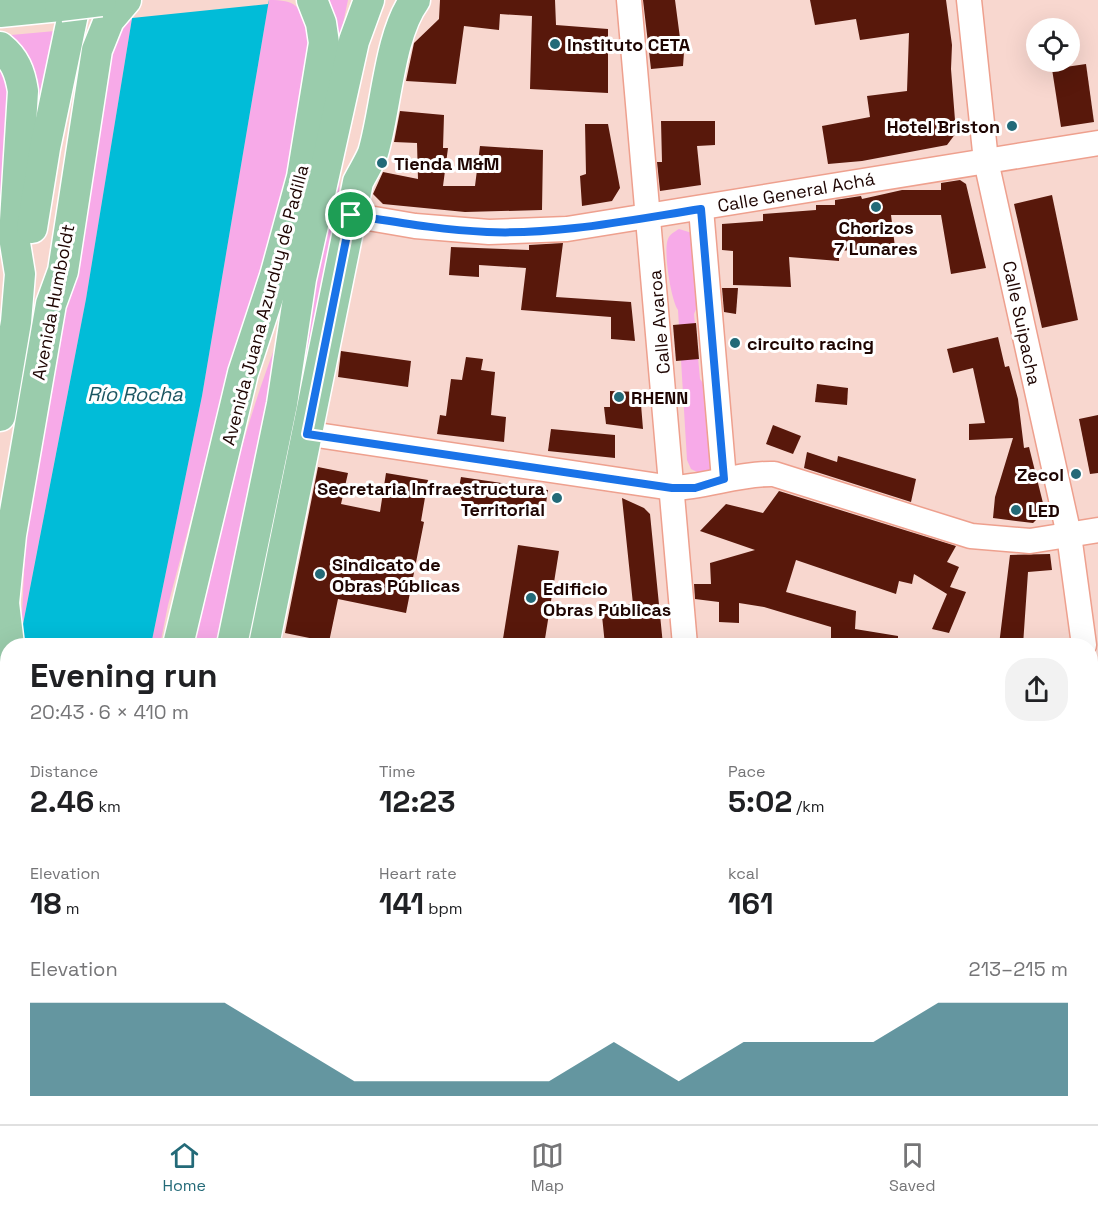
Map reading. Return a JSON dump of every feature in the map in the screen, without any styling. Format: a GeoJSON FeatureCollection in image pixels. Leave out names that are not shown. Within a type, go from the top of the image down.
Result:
{"type":"FeatureCollection","features":[{"type":"Feature","properties":{"kind":"main road","name":"Avenida Juana Azurduy de Padilla"},"geometry":{"type":"LineString","coordinates":[[180,638],[243,373],[275,276],[302,177],[324,44],[321,23],[312,0]]}},
{"type":"Feature","properties":{"kind":"main road"},"geometry":{"type":"LineString","coordinates":[[233,638],[277,429],[295,333],[301,279],[354,41],[369,0]]}},
{"type":"Feature","properties":{"kind":"main road"},"geometry":{"type":"LineString","coordinates":[[358,182],[354,156],[361,120],[377,46],[394,0]]}},
{"type":"Feature","properties":{"kind":"main road"},"geometry":{"type":"LineString","coordinates":[[265,638],[358,182],[372,154],[398,43],[408,9],[415,0]]}},
{"type":"Feature","properties":{"kind":"main road"},"geometry":{"type":"LineString","coordinates":[[0,12],[96,1],[45,148],[30,240],[20,274]]}},
{"type":"Feature","properties":{"kind":"main road","name":"Avenida Humboldt"},"geometry":{"type":"LineString","coordinates":[[8,638],[2,608],[10,535],[51,304],[50,258],[96,1]]}},
{"type":"Feature","properties":{"kind":"main road","name":"Avenida Humboldt"},"geometry":{"type":"LineString","coordinates":[[0,47],[10,54],[20,72],[23,91],[14,237],[20,274],[16,322],[0,416]]}},
{"type":"Feature","properties":{"kind":"main road"},"geometry":{"type":"LineString","coordinates":[[214,496],[273,328],[301,279]]}},
{"type":"Feature","properties":{"kind":"street","name":"Calle Avaroa"},"geometry":{"type":"LineString","coordinates":[[629,0],[650,217],[684,638]]}},
{"type":"Feature","properties":{"kind":"street","name":"Calle Suipacha"},"geometry":{"type":"LineString","coordinates":[[969,0],[986,161],[1068,535],[1083,638]]}},
{"type":"Feature","properties":{"kind":"street","name":"Calle General Achá"},"geometry":{"type":"LineString","coordinates":[[351,215],[415,226],[489,232],[567,229],[1098,143]]}},
{"type":"Feature","properties":{"kind":"street"},"geometry":{"type":"LineString","coordinates":[[701,209],[724,479]]}},
{"type":"Feature","properties":{"kind":"street"},"geometry":{"type":"LineString","coordinates":[[277,429],[672,488],[695,488],[752,473],[774,474],[971,536],[1029,541],[1098,530]]}},
{"type":"Feature","properties":{"kind":"shaded area"},"geometry":{"type":"Polygon","coordinates":[[[269,0],[285,1],[300,10],[311,29],[290,180],[204,470],[161,638],[152,638],[202,396],[269,0]]]}},
{"type":"Feature","properties":{"kind":"shaded area"},"geometry":{"type":"Polygon","coordinates":[[[327,0],[348,0],[331,80],[327,0]]]}},
{"type":"Feature","properties":{"kind":"shaded area"},"geometry":{"type":"Polygon","coordinates":[[[132,18],[86,299],[21,634],[26,532],[103,48],[124,20],[132,18]]]}},
{"type":"Feature","properties":{"kind":"shaded area"},"geometry":{"type":"Polygon","coordinates":[[[55,31],[21,236],[28,117],[0,36],[55,31]]]}},
{"type":"Feature","properties":{"kind":"shaded area"},"geometry":{"type":"Polygon","coordinates":[[[0,70],[6,79],[9,93],[0,247],[0,70]]]}},
{"type":"Feature","properties":{"kind":"shaded area"},"geometry":{"type":"Polygon","coordinates":[[[342,156],[337,214],[296,416],[289,415],[342,156]]]}},
{"type":"Feature","properties":{"kind":"shaded area"},"geometry":{"type":"Polygon","coordinates":[[[679,229],[692,233],[701,298],[694,314],[700,379],[711,394],[713,469],[699,473],[691,469],[687,460],[678,310],[667,264],[668,239],[679,229]]]}},
{"type":"Feature","properties":{"kind":"shaded area"},"geometry":{"type":"Polygon","coordinates":[[[282,329],[219,638],[194,638],[242,446],[267,367],[282,329]]]}},
{"type":"Feature","properties":{"kind":"shaded area"},"geometry":{"type":"Polygon","coordinates":[[[282,455],[289,456],[251,638],[245,638],[282,455]]]}},
{"type":"Feature","properties":{"kind":"water","name":"Río Rocha"},"geometry":{"type":"Polygon","coordinates":[[[135,0],[269,0],[202,396],[152,638],[20,638],[86,299],[135,0]]]}},
{"type":"Feature","properties":{"kind":"pier"},"geometry":{"type":"Polygon","coordinates":[[[135,0],[269,0],[268,4],[132,18],[135,0]]]}},
{"type":"Feature","properties":{"kind":"building"},"geometry":{"type":"Polygon","coordinates":[[[440,0],[555,0],[556,25],[608,29],[608,93],[530,89],[532,16],[500,14],[499,30],[464,26],[456,84],[406,81],[414,43],[439,19],[440,0]]]}},
{"type":"Feature","properties":{"kind":"building"},"geometry":{"type":"Polygon","coordinates":[[[643,0],[675,0],[680,38],[685,38],[683,66],[651,69],[643,0]]]}},
{"type":"Feature","properties":{"kind":"building"},"geometry":{"type":"Polygon","coordinates":[[[810,0],[946,0],[952,45],[951,69],[956,133],[947,145],[862,161],[828,164],[822,126],[870,117],[867,96],[907,91],[909,33],[860,40],[856,19],[815,25],[810,0]]]}},
{"type":"Feature","properties":{"kind":"building"},"geometry":{"type":"Polygon","coordinates":[[[1086,64],[1094,122],[1061,127],[1052,72],[1080,72],[1080,65],[1086,64]]]}},
{"type":"Feature","properties":{"kind":"building"},"geometry":{"type":"Polygon","coordinates":[[[400,111],[444,115],[443,148],[448,148],[443,186],[475,186],[480,146],[543,150],[542,210],[465,212],[383,204],[373,194],[383,172],[418,179],[417,143],[394,142],[400,111]]]}},
{"type":"Feature","properties":{"kind":"building"},"geometry":{"type":"Polygon","coordinates":[[[661,121],[715,121],[715,145],[697,146],[701,185],[660,191],[657,162],[662,162],[661,121]]]}},
{"type":"Feature","properties":{"kind":"building"},"geometry":{"type":"Polygon","coordinates":[[[585,124],[608,124],[620,188],[612,201],[582,206],[580,176],[586,174],[585,124]]]}},
{"type":"Feature","properties":{"kind":"building"},"geometry":{"type":"Polygon","coordinates":[[[960,180],[966,184],[986,268],[951,274],[941,215],[891,215],[895,247],[839,251],[839,261],[789,257],[791,287],[733,285],[733,251],[722,250],[722,224],[763,221],[763,214],[816,210],[816,205],[835,205],[835,200],[861,196],[862,199],[902,190],[941,190],[941,183],[960,180]]]}},
{"type":"Feature","properties":{"kind":"building"},"geometry":{"type":"Polygon","coordinates":[[[1052,195],[1078,320],[1042,328],[1014,204],[1052,195]]]}},
{"type":"Feature","properties":{"kind":"building"},"geometry":{"type":"Polygon","coordinates":[[[563,243],[556,297],[631,302],[635,341],[611,339],[611,317],[521,310],[526,268],[479,265],[479,277],[449,275],[451,247],[529,250],[529,245],[563,243]]]}},
{"type":"Feature","properties":{"kind":"building"},"geometry":{"type":"Polygon","coordinates":[[[722,288],[738,288],[736,314],[724,312],[722,288]]]}},
{"type":"Feature","properties":{"kind":"building"},"geometry":{"type":"Polygon","coordinates":[[[696,323],[699,359],[676,361],[673,325],[696,323]]]}},
{"type":"Feature","properties":{"kind":"building"},"geometry":{"type":"Polygon","coordinates":[[[998,337],[1005,367],[1009,366],[1018,399],[1024,448],[1029,447],[1045,511],[1033,523],[993,518],[995,497],[1013,438],[969,440],[969,424],[985,423],[973,368],[953,373],[947,349],[998,337]]]}},
{"type":"Feature","properties":{"kind":"building"},"geometry":{"type":"Polygon","coordinates":[[[341,351],[411,361],[408,387],[338,377],[341,351]]]}},
{"type":"Feature","properties":{"kind":"building"},"geometry":{"type":"Polygon","coordinates":[[[466,357],[483,359],[481,370],[495,372],[491,415],[506,417],[504,442],[437,434],[440,415],[446,416],[451,379],[462,380],[466,357]]]}},
{"type":"Feature","properties":{"kind":"building"},"geometry":{"type":"Polygon","coordinates":[[[817,384],[848,388],[847,405],[815,402],[817,384]]]}},
{"type":"Feature","properties":{"kind":"building"},"geometry":{"type":"Polygon","coordinates":[[[610,391],[640,392],[643,429],[606,424],[604,407],[610,407],[610,391]]]}},
{"type":"Feature","properties":{"kind":"building"},"geometry":{"type":"Polygon","coordinates":[[[1098,415],[1098,473],[1090,474],[1079,419],[1098,415]]]}},
{"type":"Feature","properties":{"kind":"building"},"geometry":{"type":"Polygon","coordinates":[[[773,425],[801,436],[793,454],[766,444],[773,425]]]}},
{"type":"Feature","properties":{"kind":"building"},"geometry":{"type":"Polygon","coordinates":[[[551,429],[615,435],[615,458],[548,451],[551,429]]]}},
{"type":"Feature","properties":{"kind":"building"},"geometry":{"type":"Polygon","coordinates":[[[807,452],[837,462],[838,456],[916,479],[911,502],[804,468],[807,452]]]}},
{"type":"Feature","properties":{"kind":"building"},"geometry":{"type":"Polygon","coordinates":[[[318,467],[348,473],[341,504],[380,512],[386,473],[428,480],[421,521],[424,522],[406,613],[338,599],[330,638],[309,638],[285,633],[318,467]]]}},
{"type":"Feature","properties":{"kind":"building"},"geometry":{"type":"Polygon","coordinates":[[[461,477],[548,490],[545,510],[524,507],[523,512],[463,502],[458,493],[461,477]]]}},
{"type":"Feature","properties":{"kind":"building"},"geometry":{"type":"Polygon","coordinates":[[[779,491],[956,546],[947,562],[959,567],[950,587],[966,592],[949,633],[932,629],[947,594],[914,574],[912,584],[899,581],[896,594],[796,560],[786,592],[856,611],[855,629],[898,636],[898,638],[831,638],[831,627],[764,607],[739,603],[739,623],[719,622],[719,602],[695,599],[694,584],[711,584],[710,563],[755,550],[700,531],[726,504],[763,513],[779,491]]]}},
{"type":"Feature","properties":{"kind":"building"},"geometry":{"type":"Polygon","coordinates":[[[622,498],[644,508],[650,514],[662,638],[604,638],[601,606],[633,604],[622,498]]]}},
{"type":"Feature","properties":{"kind":"building","name":"Edificio Obras Públicas"},"geometry":{"type":"Polygon","coordinates":[[[518,545],[559,551],[545,638],[503,638],[518,545]]]}},
{"type":"Feature","properties":{"kind":"building"},"geometry":{"type":"Polygon","coordinates":[[[1050,554],[1052,570],[1028,572],[1023,638],[1000,638],[1010,555],[1050,554]]]}},
{"type":"Feature","properties":{"kind":"place","name":"Instituto CETA"},"geometry":{"type":"Point","coordinates":[555,44]}},
{"type":"Feature","properties":{"kind":"place","name":"Hotel Briston"},"geometry":{"type":"Point","coordinates":[1012,126]}},
{"type":"Feature","properties":{"kind":"place","name":"Tienda M&M"},"geometry":{"type":"Point","coordinates":[382,163]}},
{"type":"Feature","properties":{"kind":"place","name":"Chorizos 7 Lunares"},"geometry":{"type":"Point","coordinates":[876,207]}},
{"type":"Feature","properties":{"kind":"place","name":"circuito racing"},"geometry":{"type":"Point","coordinates":[735,343]}},
{"type":"Feature","properties":{"kind":"place","name":"RHENN"},"geometry":{"type":"Point","coordinates":[619,397]}},
{"type":"Feature","properties":{"kind":"place","name":"Zecol"},"geometry":{"type":"Point","coordinates":[1076,474]}},
{"type":"Feature","properties":{"kind":"place","name":"Secretaria Infraestructura Territorial"},"geometry":{"type":"Point","coordinates":[557,498]}},
{"type":"Feature","properties":{"kind":"place","name":"LED"},"geometry":{"type":"Point","coordinates":[1016,510]}},
{"type":"Feature","properties":{"kind":"place","name":"Sindicato de Obras Públicas"},"geometry":{"type":"Point","coordinates":[320,574]}},
{"type":"Feature","properties":{"kind":"place","name":"Edificio Obras Públicas"},"geometry":{"type":"Point","coordinates":[531,598]}},
{"type":"Feature","properties":{"kind":"route"},"geometry":{"type":"LineString","coordinates":[[701,209],[724,479],[695,488],[672,488],[307,434],[351,215],[415,226],[489,232],[567,229],[701,209]]}}]}
